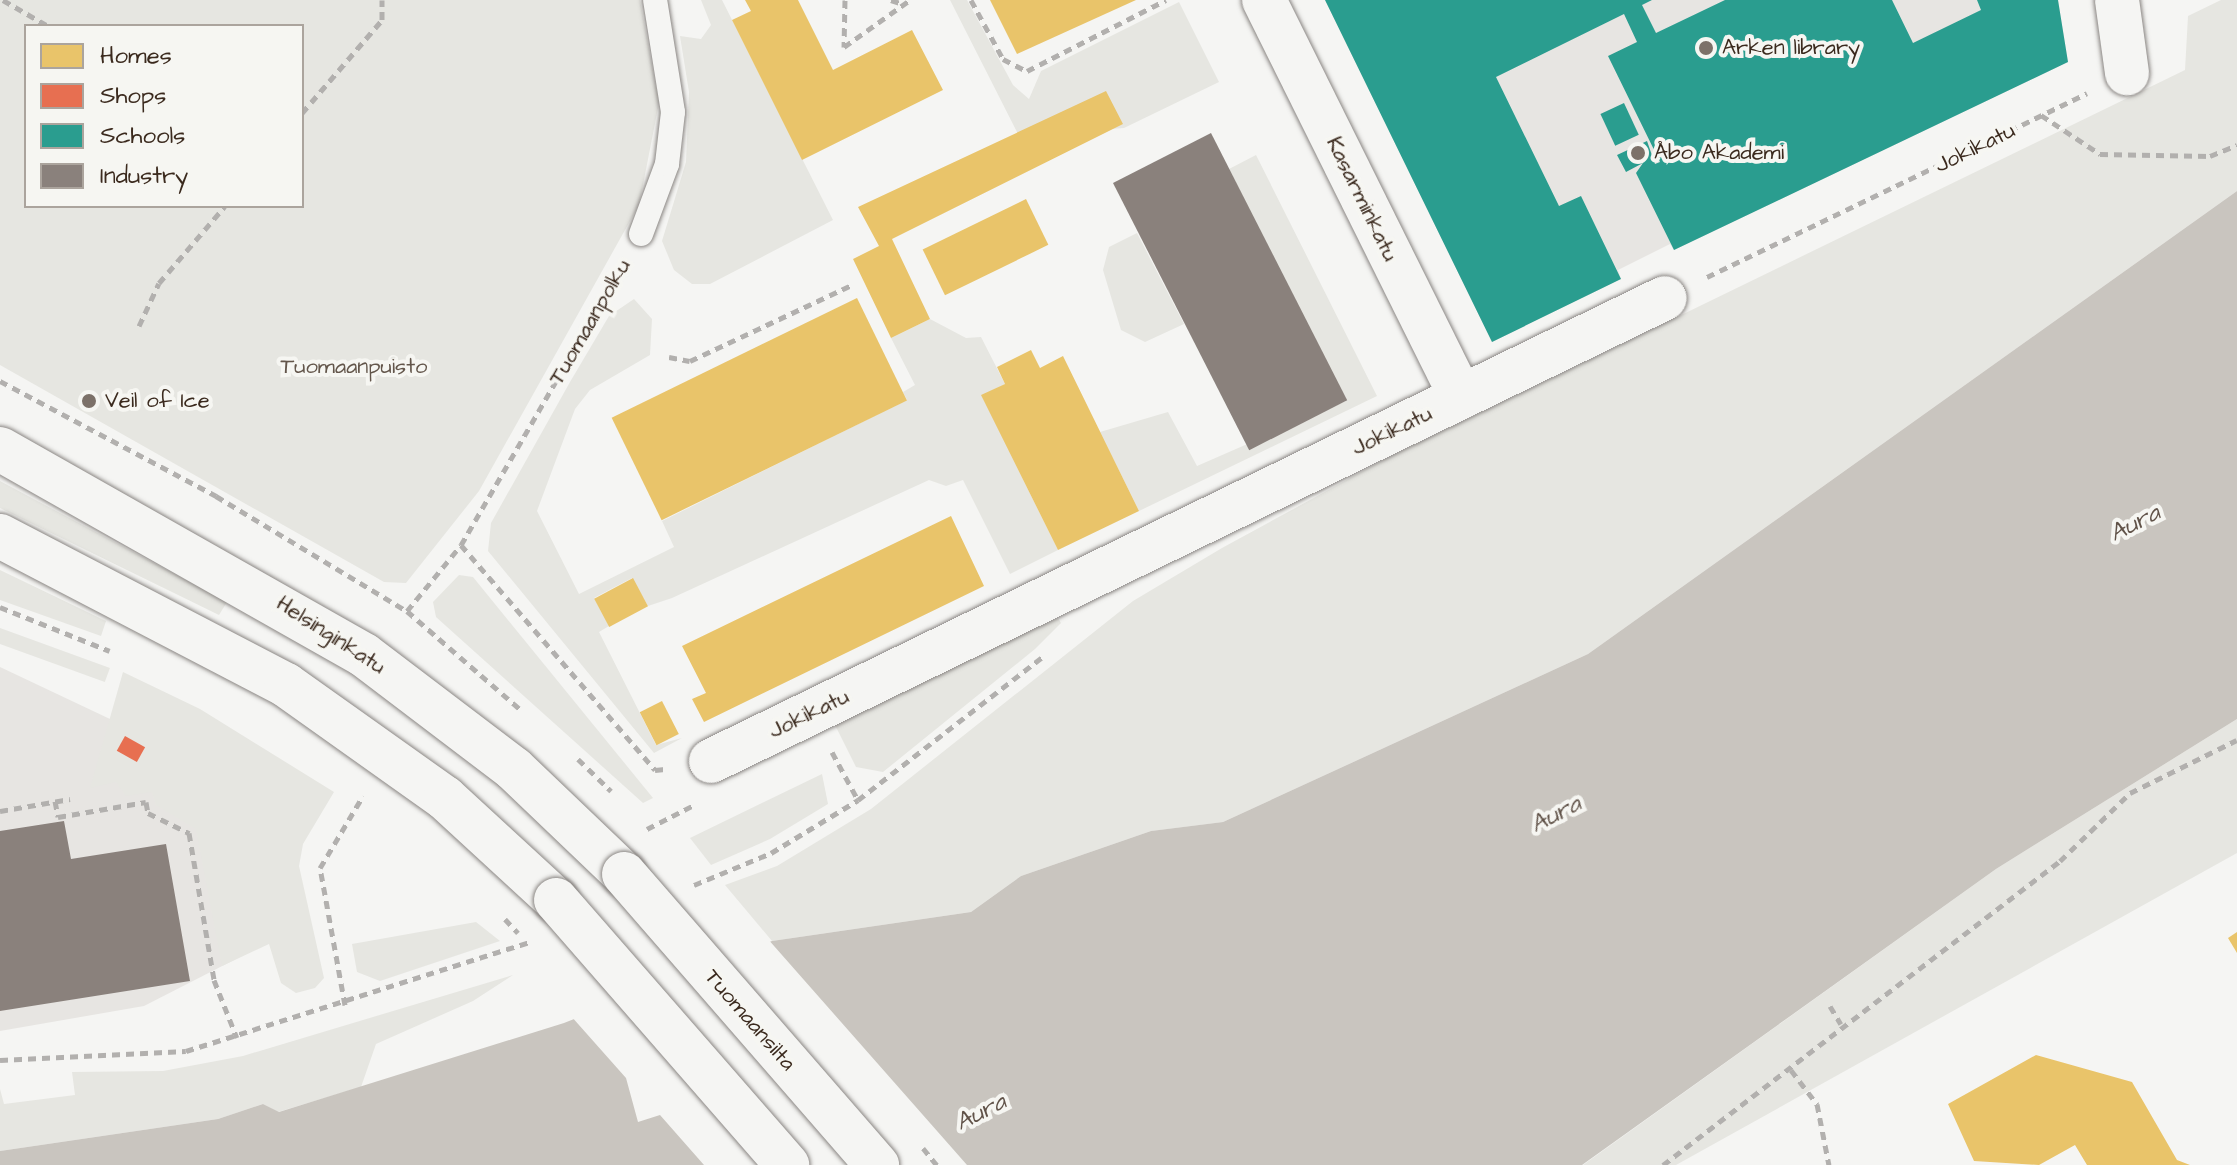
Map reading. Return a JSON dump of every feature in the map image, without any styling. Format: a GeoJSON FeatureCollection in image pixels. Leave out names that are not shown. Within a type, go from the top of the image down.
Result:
{"type":"FeatureCollection","features":[{"type":"Feature","properties":{"kind":"main road","name":"Kasarminkatu"},"geometry":{"type":"LineString","coordinates":[[1264,0],[1461,397]]}},
{"type":"Feature","properties":{"kind":"main road"},"geometry":{"type":"LineString","coordinates":[[2117,0],[2127,73]]}},
{"type":"Feature","properties":{"kind":"main road","name":"Jokikatu"},"geometry":{"type":"LineString","coordinates":[[711,761],[1665,298]]}},
{"type":"Feature","properties":{"kind":"main road","name":"Helsinginkatu"},"geometry":{"type":"LineString","coordinates":[[0,449],[364,655],[514,769],[624,874]]}},
{"type":"Feature","properties":{"kind":"main road"},"geometry":{"type":"LineString","coordinates":[[0,536],[286,685],[445,798],[556,900],[787,1165]]}},
{"type":"Feature","properties":{"kind":"main road","name":"Tuomaansilta"},"geometry":{"type":"LineString","coordinates":[[624,874],[877,1165]]}},
{"type":"Feature","properties":{"kind":"lane","name":"Tuomaanpolku"},"geometry":{"type":"LineString","coordinates":[[641,234],[667,164],[673,112],[655,0]]}},
{"type":"Feature","properties":{"kind":"path"},"geometry":{"type":"LineString","coordinates":[[3,0],[45,24]]}},
{"type":"Feature","properties":{"kind":"path"},"geometry":{"type":"LineString","coordinates":[[304,111],[382,20],[382,0]]}},
{"type":"Feature","properties":{"kind":"path"},"geometry":{"type":"LineString","coordinates":[[845,0],[844,47],[910,0]]}},
{"type":"Feature","properties":{"kind":"path"},"geometry":{"type":"LineString","coordinates":[[891,0],[903,4]]}},
{"type":"Feature","properties":{"kind":"path"},"geometry":{"type":"LineString","coordinates":[[971,0],[1003,59],[1027,71],[1166,0]]}},
{"type":"Feature","properties":{"kind":"path","name":"Jokikatu"},"geometry":{"type":"LineString","coordinates":[[1665,298],[2072,100]]}},
{"type":"Feature","properties":{"kind":"path"},"geometry":{"type":"LineString","coordinates":[[2041,115],[2100,154],[2210,156],[2237,145]]}},
{"type":"Feature","properties":{"kind":"path"},"geometry":{"type":"LineString","coordinates":[[139,326],[159,283],[223,208]]}},
{"type":"Feature","properties":{"kind":"path","name":"Tuomaanpolku"},"geometry":{"type":"LineString","coordinates":[[407,611],[461,545],[641,234]]}},
{"type":"Feature","properties":{"kind":"path"},"geometry":{"type":"LineString","coordinates":[[669,357],[690,361],[854,284]]}},
{"type":"Feature","properties":{"kind":"path"},"geometry":{"type":"LineString","coordinates":[[461,545],[636,748]]}},
{"type":"Feature","properties":{"kind":"path"},"geometry":{"type":"LineString","coordinates":[[0,607],[121,655]]}},
{"type":"Feature","properties":{"kind":"path"},"geometry":{"type":"LineString","coordinates":[[1663,1165],[1791,1070],[1841,1024],[2060,861],[2130,793],[2237,740]]}},
{"type":"Feature","properties":{"kind":"path"},"geometry":{"type":"LineString","coordinates":[[838,764],[858,800]]}},
{"type":"Feature","properties":{"kind":"path"},"geometry":{"type":"LineString","coordinates":[[345,1005],[320,868],[364,795]]}},
{"type":"Feature","properties":{"kind":"path"},"geometry":{"type":"LineString","coordinates":[[0,811],[70,799]]}},
{"type":"Feature","properties":{"kind":"path"},"geometry":{"type":"LineString","coordinates":[[55,801],[58,817],[146,802],[148,813],[189,833],[214,980],[237,1038]]}},
{"type":"Feature","properties":{"kind":"path"},"geometry":{"type":"LineString","coordinates":[[647,829],[699,803]]}},
{"type":"Feature","properties":{"kind":"path"},"geometry":{"type":"LineString","coordinates":[[1830,1006],[1841,1024]]}},
{"type":"Feature","properties":{"kind":"path"},"geometry":{"type":"LineString","coordinates":[[1791,1070],[1817,1104],[1829,1165]]}},
{"type":"Feature","properties":{"kind":"shaded area","name":"Åbo Akademi"},"geometry":{"type":"Polygon","coordinates":[[[1325,0],[2058,0],[2068,62],[1674,250],[1670,244],[1618,270],[1621,279],[1492,342],[1325,0]]]}},
{"type":"Feature","properties":{"kind":"shaded area"},"geometry":{"type":"Polygon","coordinates":[[[0,667],[110,719],[294,855],[308,922],[144,1006],[0,1031],[0,667]]]}},
{"type":"Feature","properties":{"kind":"green space","name":"Tuomaanpuisto"},"geometry":{"type":"Polygon","coordinates":[[[0,0],[640,0],[659,103],[639,205],[479,491],[406,583],[384,582],[0,365],[0,0]]]}},
{"type":"Feature","properties":{"kind":"green space"},"geometry":{"type":"Polygon","coordinates":[[[701,0],[722,0],[833,220],[710,284],[692,284],[674,270],[662,241],[686,162],[689,92],[680,36],[701,39],[711,25],[701,0]]]}},
{"type":"Feature","properties":{"kind":"green space"},"geometry":{"type":"Polygon","coordinates":[[[950,0],[967,0],[1013,85],[1029,99],[1041,71],[1179,2],[1219,82],[1124,128],[1019,136],[950,0]]]}},
{"type":"Feature","properties":{"kind":"green space"},"geometry":{"type":"Polygon","coordinates":[[[2221,0],[2237,0],[2237,191],[1588,654],[1223,822],[1151,831],[1021,876],[971,912],[772,941],[725,885],[777,866],[871,809],[1133,601],[1222,548],[1385,459],[2185,70],[2188,16],[2221,0]]]}},
{"type":"Feature","properties":{"kind":"green space"},"geometry":{"type":"Polygon","coordinates":[[[1256,155],[1377,396],[1139,511],[1100,432],[1168,412],[1197,466],[1346,401],[1229,169],[1256,155]]]}},
{"type":"Feature","properties":{"kind":"green space"},"geometry":{"type":"Polygon","coordinates":[[[1137,233],[1184,324],[1145,342],[1121,330],[1103,270],[1109,247],[1137,233]]]}},
{"type":"Feature","properties":{"kind":"green space"},"geometry":{"type":"Polygon","coordinates":[[[634,299],[652,319],[650,355],[590,390],[575,409],[537,511],[579,594],[674,547],[662,521],[907,400],[903,392],[915,385],[891,338],[930,319],[966,338],[981,337],[1005,384],[982,396],[1058,550],[1010,574],[963,480],[946,486],[929,480],[672,598],[648,606],[632,578],[594,598],[609,626],[599,632],[656,745],[682,738],[654,753],[488,551],[491,523],[570,382],[609,316],[634,299]]]}},
{"type":"Feature","properties":{"kind":"green space"},"geometry":{"type":"Polygon","coordinates":[[[0,481],[227,602],[219,615],[0,508],[0,481]]]}},
{"type":"Feature","properties":{"kind":"green space"},"geometry":{"type":"Polygon","coordinates":[[[0,570],[106,621],[101,636],[0,600],[0,570]]]}},
{"type":"Feature","properties":{"kind":"green space"},"geometry":{"type":"Polygon","coordinates":[[[459,575],[473,577],[653,798],[643,803],[436,617],[433,602],[459,575]]]}},
{"type":"Feature","properties":{"kind":"green space"},"geometry":{"type":"Polygon","coordinates":[[[1058,618],[1061,623],[1035,649],[883,772],[856,767],[832,719],[1058,618]]]}},
{"type":"Feature","properties":{"kind":"green space"},"geometry":{"type":"Polygon","coordinates":[[[0,628],[110,668],[105,682],[0,644],[0,628]]]}},
{"type":"Feature","properties":{"kind":"green space"},"geometry":{"type":"Polygon","coordinates":[[[123,672],[200,709],[334,792],[303,844],[299,866],[324,978],[315,988],[296,993],[281,983],[269,944],[222,966],[196,829],[156,805],[152,792],[126,796],[116,782],[90,788],[123,672]]]}},
{"type":"Feature","properties":{"kind":"green space"},"geometry":{"type":"Polygon","coordinates":[[[2237,719],[2237,853],[1676,1165],[1583,1165],[1996,869],[2237,719]]]}},
{"type":"Feature","properties":{"kind":"green space"},"geometry":{"type":"Polygon","coordinates":[[[822,774],[828,804],[770,839],[711,865],[690,838],[822,774]]]}},
{"type":"Feature","properties":{"kind":"green space"},"geometry":{"type":"Polygon","coordinates":[[[476,922],[500,941],[380,981],[357,972],[352,944],[476,922]]]}},
{"type":"Feature","properties":{"kind":"green space"},"geometry":{"type":"Polygon","coordinates":[[[513,975],[473,1001],[376,1044],[361,1087],[278,1112],[263,1104],[218,1119],[0,1151],[0,1089],[4,1104],[75,1095],[72,1072],[163,1071],[243,1056],[513,975]]]}},
{"type":"Feature","properties":{"kind":"water","name":"Aura"},"geometry":{"type":"Polygon","coordinates":[[[2237,191],[2237,719],[1996,869],[1582,1165],[0,1165],[0,1151],[218,1119],[263,1104],[279,1112],[564,1023],[772,941],[971,912],[1021,876],[1151,831],[1223,822],[1588,654],[2237,191]]]}},
{"type":"Feature","properties":{"kind":"pier"},"geometry":{"type":"Polygon","coordinates":[[[767,938],[967,1165],[704,1165],[660,1115],[638,1122],[626,1078],[571,1016],[767,938]]]}},
{"type":"Feature","properties":{"kind":"building: Homes"},"geometry":{"type":"Polygon","coordinates":[[[745,0],[798,0],[833,70],[912,30],[943,90],[802,160],[732,20],[751,11],[745,0]]]}},
{"type":"Feature","properties":{"kind":"building: Homes"},"geometry":{"type":"Polygon","coordinates":[[[990,0],[1136,0],[1017,54],[990,0]]]}},
{"type":"Feature","properties":{"kind":"building: Homes"},"geometry":{"type":"Polygon","coordinates":[[[1106,91],[1123,124],[892,239],[930,319],[891,338],[853,259],[879,246],[858,207],[1106,91]]]}},
{"type":"Feature","properties":{"kind":"building: Homes"},"geometry":{"type":"Polygon","coordinates":[[[1026,199],[1048,245],[945,295],[923,249],[1026,199]]]}},
{"type":"Feature","properties":{"kind":"building: Homes"},"geometry":{"type":"Polygon","coordinates":[[[857,298],[907,400],[662,520],[612,418],[857,298]]]}},
{"type":"Feature","properties":{"kind":"building: Homes"},"geometry":{"type":"Polygon","coordinates":[[[1031,350],[1040,368],[1063,356],[1139,511],[1058,550],[981,395],[1005,384],[997,367],[1031,350]]]}},
{"type":"Feature","properties":{"kind":"building: Homes"},"geometry":{"type":"Polygon","coordinates":[[[951,516],[984,586],[704,722],[692,699],[706,693],[682,646],[951,516]]]}},
{"type":"Feature","properties":{"kind":"building: Homes"},"geometry":{"type":"Polygon","coordinates":[[[633,578],[648,606],[609,627],[594,599],[633,578]]]}},
{"type":"Feature","properties":{"kind":"building: Homes"},"geometry":{"type":"Polygon","coordinates":[[[662,701],[679,734],[657,745],[640,712],[662,701]]]}},
{"type":"Feature","properties":{"kind":"building: Homes"},"geometry":{"type":"Polygon","coordinates":[[[2237,932],[2237,953],[2228,938],[2237,932]]]}},
{"type":"Feature","properties":{"kind":"building: Homes"},"geometry":{"type":"Polygon","coordinates":[[[2036,1055],[2132,1082],[2177,1160],[2190,1165],[2087,1165],[2075,1145],[2039,1165],[1974,1161],[1948,1104],[2036,1055]]]}},
{"type":"Feature","properties":{"kind":"building: Shops"},"geometry":{"type":"Polygon","coordinates":[[[125,736],[145,747],[137,762],[117,751],[125,736]]]}},
{"type":"Feature","properties":{"kind":"building: Schools","name":"Åbo Akademi"},"geometry":{"type":"Polygon","coordinates":[[[1325,0],[1652,0],[1642,5],[1656,33],[1725,0],[1892,0],[1913,43],[1981,10],[1977,0],[2058,0],[2068,62],[1674,250],[1636,173],[1643,163],[1626,172],[1617,155],[1647,141],[1655,164],[1660,162],[1608,56],[1637,42],[1624,14],[1496,77],[1559,206],[1581,196],[1621,279],[1492,342],[1325,0]]]}},
{"type":"Feature","properties":{"kind":"building: Schools"},"geometry":{"type":"Polygon","coordinates":[[[1624,103],[1639,135],[1615,146],[1600,114],[1624,103]]]}},
{"type":"Feature","properties":{"kind":"building: Industry"},"geometry":{"type":"Polygon","coordinates":[[[1211,133],[1347,400],[1249,450],[1113,183],[1211,133]]]}},
{"type":"Feature","properties":{"kind":"building: Industry"},"geometry":{"type":"Polygon","coordinates":[[[64,821],[71,859],[166,844],[190,981],[0,1011],[0,831],[64,821]]]}},
{"type":"Feature","properties":{"kind":"place","name":"Arken library"},"geometry":{"type":"Point","coordinates":[1706,48]}},
{"type":"Feature","properties":{"kind":"place","name":"Åbo Akademi"},"geometry":{"type":"Point","coordinates":[1638,153]}},
{"type":"Feature","properties":{"kind":"place","name":"Veil of Ice"},"geometry":{"type":"Point","coordinates":[89,401]}}]}
